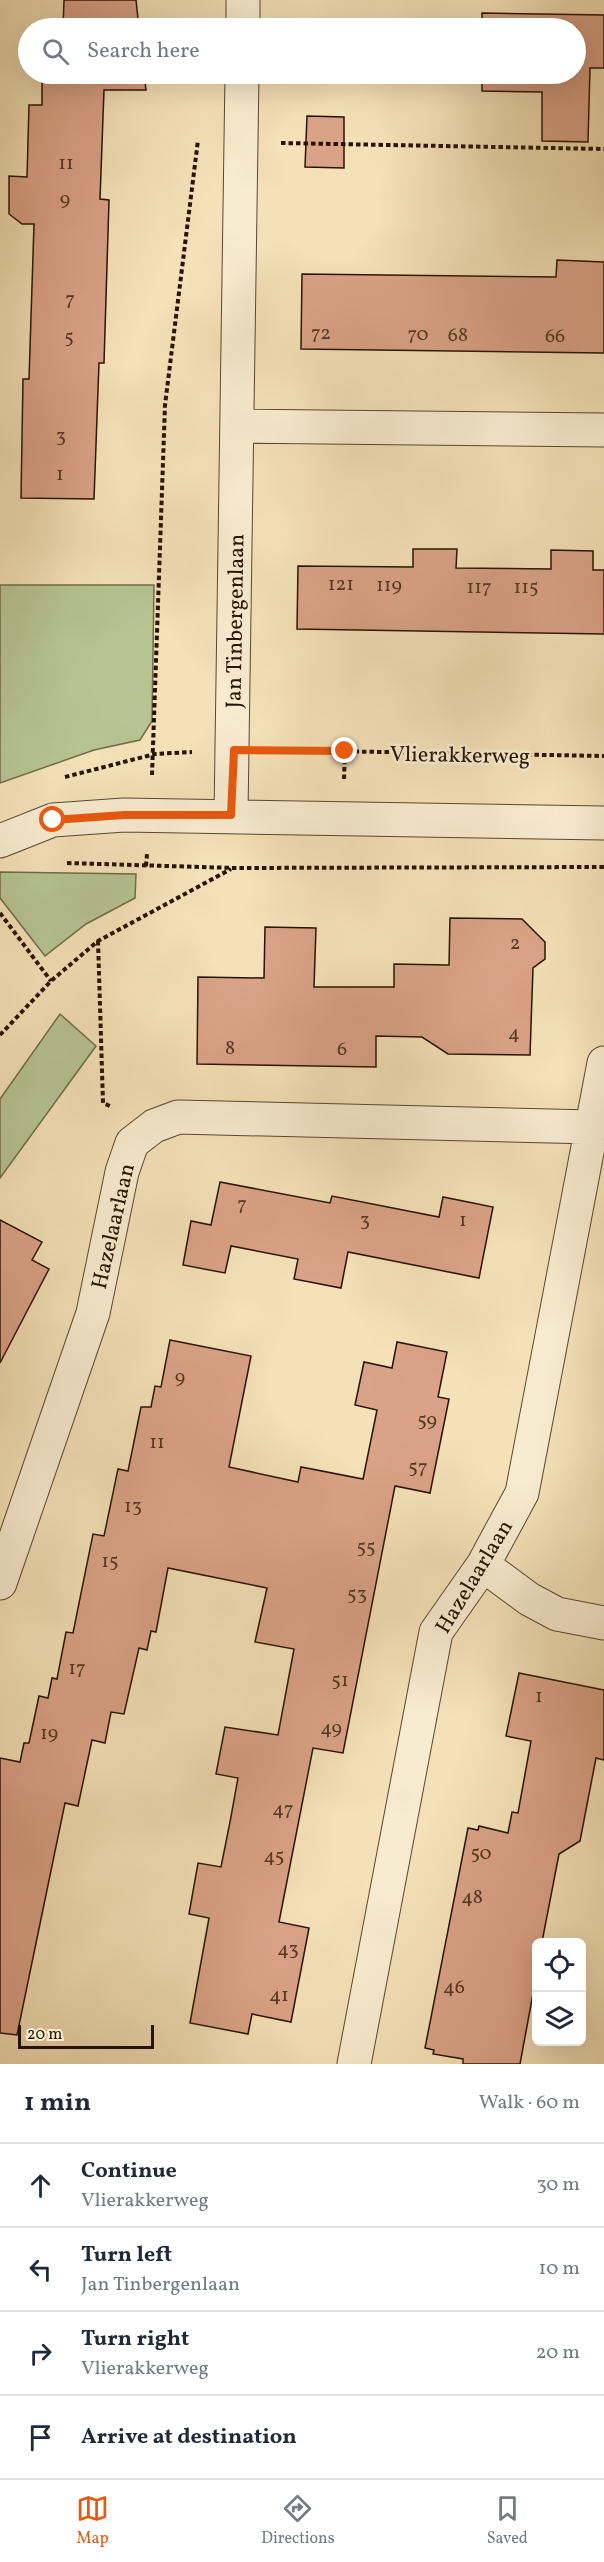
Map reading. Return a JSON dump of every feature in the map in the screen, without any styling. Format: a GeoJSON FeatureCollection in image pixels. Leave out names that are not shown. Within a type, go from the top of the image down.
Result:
{"type":"FeatureCollection","features":[{"type":"Feature","properties":{"kind":"street"},"geometry":{"type":"LineString","coordinates":[[243,0],[243,18]]}},
{"type":"Feature","properties":{"kind":"street","name":"Jan Tinbergenlaan"},"geometry":{"type":"LineString","coordinates":[[231,815],[234,750],[242,84]]}},
{"type":"Feature","properties":{"kind":"street"},"geometry":{"type":"LineString","coordinates":[[237,426],[604,430]]}},
{"type":"Feature","properties":{"kind":"street"},"geometry":{"type":"LineString","coordinates":[[0,841],[53,820],[124,815],[604,823]]}},
{"type":"Feature","properties":{"kind":"street","name":"Hazelaarlaan"},"geometry":{"type":"LineString","coordinates":[[354,2064],[436,1632],[483,1565],[522,1492],[604,1063]]}},
{"type":"Feature","properties":{"kind":"street","name":"Hazelaarlaan"},"geometry":{"type":"LineString","coordinates":[[0,1583],[93,1313],[122,1172],[132,1143],[154,1126],[178,1117],[593,1127]]}},
{"type":"Feature","properties":{"kind":"street"},"geometry":{"type":"LineString","coordinates":[[483,1565],[529,1599],[557,1614],[604,1623]]}},
{"type":"Feature","properties":{"kind":"path"},"geometry":{"type":"LineString","coordinates":[[155,754],[165,405],[198,138]]}},
{"type":"Feature","properties":{"kind":"path"},"geometry":{"type":"LineString","coordinates":[[241,143],[604,148]]}},
{"type":"Feature","properties":{"kind":"path","name":"Vlierakkerweg"},"geometry":{"type":"LineString","coordinates":[[59,779],[155,754],[234,750],[604,756]]}},
{"type":"Feature","properties":{"kind":"path"},"geometry":{"type":"LineString","coordinates":[[56,862],[234,868],[604,867]]}},
{"type":"Feature","properties":{"kind":"path"},"geometry":{"type":"LineString","coordinates":[[0,1035],[51,981],[98,942],[234,868]]}},
{"type":"Feature","properties":{"kind":"path"},"geometry":{"type":"LineString","coordinates":[[0,913],[51,981]]}},
{"type":"Feature","properties":{"kind":"path"},"geometry":{"type":"LineString","coordinates":[[98,942],[103,1103],[154,1126]]}},
{"type":"Feature","properties":{"kind":"green space"},"geometry":{"type":"Polygon","coordinates":[[[0,585],[154,585],[152,721],[140,740],[94,750],[0,783],[0,585]]]}},
{"type":"Feature","properties":{"kind":"green space"},"geometry":{"type":"Polygon","coordinates":[[[0,872],[136,874],[135,898],[86,924],[45,956],[0,898],[0,872]]]}},
{"type":"Feature","properties":{"kind":"green space"},"geometry":{"type":"Polygon","coordinates":[[[60,1014],[96,1046],[0,1178],[0,1099],[60,1014]]]}},
{"type":"Feature","properties":{"kind":"building"},"geometry":{"type":"Polygon","coordinates":[[[64,0],[136,0],[138,18],[63,18],[64,0]]]}},
{"type":"Feature","properties":{"kind":"building"},"geometry":{"type":"Polygon","coordinates":[[[482,13],[604,15],[604,68],[590,68],[588,142],[542,141],[542,92],[482,91],[482,84],[586,84],[586,18],[482,18],[482,13]]]}},
{"type":"Feature","properties":{"kind":"building"},"geometry":{"type":"Polygon","coordinates":[[[42,84],[145,84],[146,90],[104,90],[100,199],[109,200],[104,363],[99,363],[94,499],[21,498],[23,379],[29,379],[34,224],[22,224],[9,214],[9,176],[27,177],[29,105],[42,105],[42,84]]]}},
{"type":"Feature","properties":{"kind":"building"},"geometry":{"type":"Polygon","coordinates":[[[307,116],[344,117],[344,168],[305,167],[307,116]]]}},
{"type":"Feature","properties":{"kind":"building"},"geometry":{"type":"Polygon","coordinates":[[[557,260],[604,262],[604,353],[301,349],[302,274],[556,277],[557,260]]]}},
{"type":"Feature","properties":{"kind":"building"},"geometry":{"type":"Polygon","coordinates":[[[413,549],[457,549],[456,568],[551,569],[551,550],[593,551],[593,570],[604,570],[604,634],[297,629],[298,566],[413,567],[413,549]]]}},
{"type":"Feature","properties":{"kind":"building"},"geometry":{"type":"Polygon","coordinates":[[[450,918],[522,919],[545,942],[545,959],[533,968],[530,1055],[448,1054],[422,1037],[376,1036],[376,1067],[197,1064],[198,977],[264,978],[265,927],[316,928],[314,987],[394,987],[394,964],[449,965],[450,918]]]}},
{"type":"Feature","properties":{"kind":"building"},"geometry":{"type":"Polygon","coordinates":[[[220,1182],[330,1203],[332,1196],[439,1217],[443,1197],[493,1207],[479,1278],[348,1252],[341,1288],[294,1279],[298,1259],[231,1246],[225,1273],[183,1265],[191,1221],[211,1225],[220,1182]]]}},
{"type":"Feature","properties":{"kind":"building"},"geometry":{"type":"Polygon","coordinates":[[[0,1220],[42,1242],[32,1260],[49,1269],[0,1363],[0,1220]]]}},
{"type":"Feature","properties":{"kind":"building"},"geometry":{"type":"Polygon","coordinates":[[[170,1340],[251,1356],[229,1467],[298,1482],[301,1467],[363,1479],[377,1410],[355,1405],[364,1362],[392,1368],[397,1342],[447,1352],[438,1397],[449,1399],[430,1493],[395,1486],[343,1753],[313,1748],[279,1922],[309,1928],[291,2022],[252,2014],[248,2034],[190,2023],[209,1918],[189,1914],[198,1863],[221,1867],[230,1822],[238,1778],[216,1774],[225,1727],[278,1735],[294,1649],[255,1642],[267,1588],[168,1568],[156,1632],[151,1631],[147,1650],[139,1648],[124,1714],[111,1712],[105,1743],[92,1740],[78,1806],[65,1803],[17,2035],[0,2033],[0,1758],[20,1762],[24,1743],[29,1743],[39,1696],[48,1698],[52,1678],[57,1679],[66,1632],[73,1633],[93,1534],[104,1536],[118,1469],[128,1471],[141,1407],[151,1407],[155,1386],[161,1387],[170,1340]]]}},
{"type":"Feature","properties":{"kind":"building"},"geometry":{"type":"Polygon","coordinates":[[[519,1673],[604,1690],[604,1760],[596,1758],[580,1841],[559,1854],[543,1938],[532,1938],[532,1999],[520,2064],[463,2064],[463,2059],[433,2054],[434,2050],[425,2048],[468,1828],[478,1830],[479,1826],[508,1833],[512,1812],[518,1813],[531,1741],[506,1736],[519,1673]]]}},
{"type":"Feature","properties":{"kind":"route"},"geometry":{"type":"LineString","coordinates":[[53,820],[124,815],[231,815],[234,750],[345,751]]}}]}
